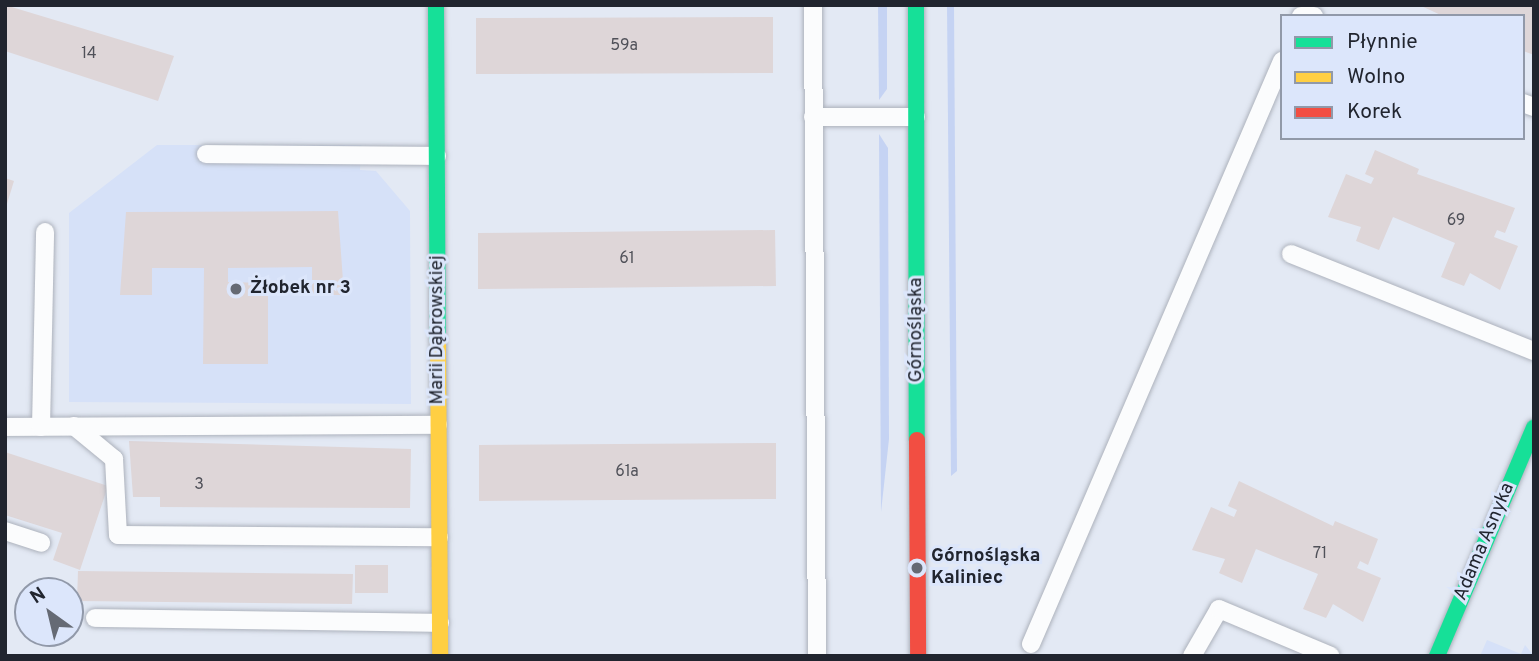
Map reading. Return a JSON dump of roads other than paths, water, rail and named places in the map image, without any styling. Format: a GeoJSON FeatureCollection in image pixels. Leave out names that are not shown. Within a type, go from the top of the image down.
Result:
{"type":"FeatureCollection","features":[{"type":"Feature","properties":{"kind":"street","name":"Marii Dąbrowskiej"},"geometry":{"type":"LineString","coordinates":[[436,5],[440,656]]}},
{"type":"Feature","properties":{"kind":"street","name":"Górnośląska"},"geometry":{"type":"LineString","coordinates":[[916,5],[918,656]]}},
{"type":"Feature","properties":{"kind":"street","name":"Adama Asnyka"},"geometry":{"type":"LineString","coordinates":[[1437,656],[1534,428]]}},
{"type":"Feature","properties":{"kind":"lane"},"geometry":{"type":"LineString","coordinates":[[813,5],[817,656]]}},
{"type":"Feature","properties":{"kind":"lane"},"geometry":{"type":"LineString","coordinates":[[1031,644],[1280,66]]}},
{"type":"Feature","properties":{"kind":"lane"},"geometry":{"type":"LineString","coordinates":[[813,117],[916,117]]}},
{"type":"Feature","properties":{"kind":"lane"},"geometry":{"type":"LineString","coordinates":[[206,154],[437,156]]}},
{"type":"Feature","properties":{"kind":"lane"},"geometry":{"type":"LineString","coordinates":[[41,427],[46,232]]}},
{"type":"Feature","properties":{"kind":"lane"},"geometry":{"type":"LineString","coordinates":[[1291,254],[1534,351]]}},
{"type":"Feature","properties":{"kind":"lane"},"geometry":{"type":"LineString","coordinates":[[5,427],[439,425]]}},
{"type":"Feature","properties":{"kind":"lane"},"geometry":{"type":"LineString","coordinates":[[74,426],[114,459],[118,535],[439,537]]}},
{"type":"Feature","properties":{"kind":"lane"},"geometry":{"type":"LineString","coordinates":[[5,531],[41,543]]}},
{"type":"Feature","properties":{"kind":"lane"},"geometry":{"type":"LineString","coordinates":[[1192,656],[1219,609],[1331,656]]}},
{"type":"Feature","properties":{"kind":"lane"},"geometry":{"type":"LineString","coordinates":[[94,618],[440,623]]}},
{"type":"Feature","properties":{"kind":"place","name":"Żłobek nr 3"},"geometry":{"type":"Point","coordinates":[236,289]}},
{"type":"Feature","properties":{"kind":"place","name":"Górnośląska Kaliniec"},"geometry":{"type":"Point","coordinates":[917,568]}}]}
